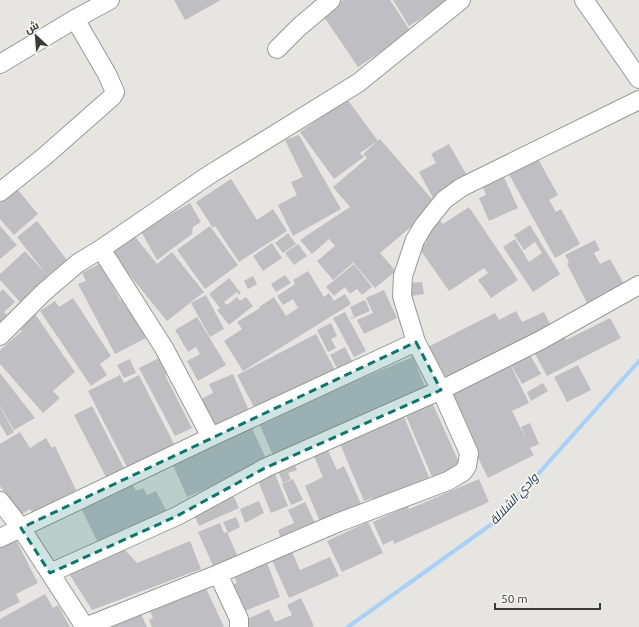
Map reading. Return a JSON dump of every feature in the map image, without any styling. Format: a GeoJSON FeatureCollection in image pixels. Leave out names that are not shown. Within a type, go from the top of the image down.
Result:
{"type":"FeatureCollection","features":[{"type":"Feature","properties":{"kind":"street"},"geometry":{"type":"LineString","coordinates":[[0,64],[110,0]]}},
{"type":"Feature","properties":{"kind":"street"},"geometry":{"type":"LineString","coordinates":[[277,49],[299,27],[331,0]]}},
{"type":"Feature","properties":{"kind":"street"},"geometry":{"type":"LineString","coordinates":[[0,336],[44,292],[78,263],[209,175],[358,83],[461,0]]}},
{"type":"Feature","properties":{"kind":"street"},"geometry":{"type":"LineString","coordinates":[[584,0],[639,79]]}},
{"type":"Feature","properties":{"kind":"street"},"geometry":{"type":"LineString","coordinates":[[0,192],[112,97],[115,92],[107,74],[75,19]]}},
{"type":"Feature","properties":{"kind":"street"},"geometry":{"type":"LineString","coordinates":[[0,501],[21,528],[85,627],[218,574],[337,523],[448,481],[463,472],[467,466],[469,453],[416,342],[402,296],[403,276],[415,240],[424,225],[444,200],[462,187],[639,100]]}},
{"type":"Feature","properties":{"kind":"street"},"geometry":{"type":"LineString","coordinates":[[101,248],[164,348],[211,437]]}},
{"type":"Feature","properties":{"kind":"street"},"geometry":{"type":"LineString","coordinates":[[50,573],[177,516],[265,468],[440,390],[541,340],[639,285]]}},
{"type":"Feature","properties":{"kind":"street"},"geometry":{"type":"LineString","coordinates":[[0,538],[211,437],[416,342]]}},
{"type":"Feature","properties":{"kind":"street"},"geometry":{"type":"LineString","coordinates":[[218,574],[238,619],[239,627]]}},
{"type":"Feature","properties":{"kind":"highlighted area"},"geometry":{"type":"Polygon","coordinates":[[[416,342],[441,390],[265,468],[177,516],[50,573],[21,528],[416,342]]]}},
{"type":"Feature","properties":{"kind":"building"},"geometry":{"type":"Polygon","coordinates":[[[174,0],[221,0],[185,20],[174,0]]]}},
{"type":"Feature","properties":{"kind":"building"},"geometry":{"type":"Polygon","coordinates":[[[343,0],[390,0],[411,32],[358,67],[322,14],[343,0]]]}},
{"type":"Feature","properties":{"kind":"building"},"geometry":{"type":"Polygon","coordinates":[[[393,0],[451,0],[409,26],[393,0]]]}},
{"type":"Feature","properties":{"kind":"building"},"geometry":{"type":"Polygon","coordinates":[[[347,99],[378,141],[360,153],[364,157],[334,179],[300,132],[347,99]]]}},
{"type":"Feature","properties":{"kind":"building"},"geometry":{"type":"Polygon","coordinates":[[[299,135],[341,209],[293,236],[278,205],[297,195],[291,182],[303,177],[285,140],[299,135]]]}},
{"type":"Feature","properties":{"kind":"building"},"geometry":{"type":"Polygon","coordinates":[[[380,139],[437,205],[380,253],[396,271],[375,288],[352,261],[353,263],[333,280],[317,261],[335,246],[329,239],[312,254],[300,240],[350,207],[333,187],[367,158],[363,154],[380,139]]]}},
{"type":"Feature","properties":{"kind":"building"},"geometry":{"type":"Polygon","coordinates":[[[449,144],[469,179],[433,198],[419,172],[436,163],[431,154],[449,144]]]}},
{"type":"Feature","properties":{"kind":"building"},"geometry":{"type":"Polygon","coordinates":[[[536,155],[558,195],[549,200],[556,212],[561,209],[580,244],[555,258],[507,171],[536,155]]]}},
{"type":"Feature","properties":{"kind":"building"},"geometry":{"type":"Polygon","coordinates":[[[503,175],[518,208],[489,221],[479,198],[486,195],[482,185],[503,175]]]}},
{"type":"Feature","properties":{"kind":"building"},"geometry":{"type":"Polygon","coordinates":[[[231,179],[257,220],[273,209],[287,231],[239,262],[215,226],[213,228],[196,202],[231,179]]]}},
{"type":"Feature","properties":{"kind":"building"},"geometry":{"type":"Polygon","coordinates":[[[17,189],[38,214],[14,235],[0,219],[0,203],[17,189]]]}},
{"type":"Feature","properties":{"kind":"building"},"geometry":{"type":"Polygon","coordinates":[[[190,203],[201,222],[193,227],[192,234],[157,260],[139,228],[155,219],[157,222],[190,203]]]}},
{"type":"Feature","properties":{"kind":"building"},"geometry":{"type":"Polygon","coordinates":[[[469,207],[518,280],[491,298],[478,280],[488,273],[484,268],[449,291],[419,248],[427,242],[421,234],[440,221],[443,224],[469,207]]]}},
{"type":"Feature","properties":{"kind":"building"},"geometry":{"type":"Polygon","coordinates":[[[37,221],[67,260],[47,276],[49,278],[21,303],[0,280],[0,274],[25,251],[46,274],[17,237],[37,221]]]}},
{"type":"Feature","properties":{"kind":"building"},"geometry":{"type":"Polygon","coordinates":[[[530,225],[560,274],[533,292],[503,247],[515,239],[529,262],[542,253],[535,242],[524,250],[514,235],[530,225]]]}},
{"type":"Feature","properties":{"kind":"building"},"geometry":{"type":"Polygon","coordinates":[[[0,226],[17,245],[0,259],[0,226]]]}},
{"type":"Feature","properties":{"kind":"building"},"geometry":{"type":"Polygon","coordinates":[[[210,226],[238,265],[205,289],[177,250],[210,226]]]}},
{"type":"Feature","properties":{"kind":"building"},"geometry":{"type":"Polygon","coordinates":[[[132,233],[157,264],[172,252],[204,292],[167,321],[110,251],[132,233]]]}},
{"type":"Feature","properties":{"kind":"building"},"geometry":{"type":"Polygon","coordinates":[[[288,233],[296,244],[283,253],[275,243],[288,233]]]}},
{"type":"Feature","properties":{"kind":"building"},"geometry":{"type":"Polygon","coordinates":[[[595,240],[600,250],[594,253],[600,264],[610,259],[624,284],[587,303],[567,264],[569,262],[565,255],[595,240]]]}},
{"type":"Feature","properties":{"kind":"building"},"geometry":{"type":"Polygon","coordinates":[[[272,243],[282,258],[263,271],[253,256],[272,243]]]}},
{"type":"Feature","properties":{"kind":"building"},"geometry":{"type":"Polygon","coordinates":[[[298,244],[307,256],[294,265],[285,253],[298,244]]]}},
{"type":"Feature","properties":{"kind":"building"},"geometry":{"type":"Polygon","coordinates":[[[101,263],[120,300],[125,298],[146,338],[115,354],[78,284],[86,281],[82,273],[101,263]]]}},
{"type":"Feature","properties":{"kind":"building"},"geometry":{"type":"Polygon","coordinates":[[[354,264],[372,287],[362,295],[357,289],[350,294],[345,287],[334,296],[326,287],[354,264]]]}},
{"type":"Feature","properties":{"kind":"building"},"geometry":{"type":"Polygon","coordinates":[[[308,271],[324,297],[329,293],[334,301],[345,294],[351,304],[243,371],[224,341],[242,329],[237,322],[260,308],[259,307],[274,297],[286,316],[298,308],[293,299],[283,305],[277,296],[295,284],[293,280],[308,271]]]}},
{"type":"Feature","properties":{"kind":"building"},"geometry":{"type":"Polygon","coordinates":[[[285,275],[291,283],[276,292],[271,284],[285,275]]]}},
{"type":"Feature","properties":{"kind":"building"},"geometry":{"type":"Polygon","coordinates":[[[253,276],[257,284],[248,289],[244,281],[253,276]]]}},
{"type":"Feature","properties":{"kind":"building"},"geometry":{"type":"Polygon","coordinates":[[[229,278],[241,293],[239,295],[237,292],[224,302],[227,305],[237,297],[240,301],[246,297],[253,306],[229,325],[217,310],[220,308],[209,294],[229,278]]]}},
{"type":"Feature","properties":{"kind":"building"},"geometry":{"type":"Polygon","coordinates":[[[422,282],[424,294],[411,296],[409,283],[422,282]]]}},
{"type":"Feature","properties":{"kind":"building"},"geometry":{"type":"Polygon","coordinates":[[[3,289],[15,302],[4,312],[9,318],[0,326],[0,292],[3,289]]]}},
{"type":"Feature","properties":{"kind":"building"},"geometry":{"type":"Polygon","coordinates":[[[384,290],[397,318],[364,334],[357,320],[373,313],[366,298],[384,290]]]}},
{"type":"Feature","properties":{"kind":"building"},"geometry":{"type":"Polygon","coordinates":[[[206,295],[224,329],[210,337],[191,303],[206,295]]]}},
{"type":"Feature","properties":{"kind":"building"},"geometry":{"type":"Polygon","coordinates":[[[73,298],[111,356],[100,364],[107,375],[91,386],[40,311],[55,301],[59,307],[73,298]]]}},
{"type":"Feature","properties":{"kind":"building"},"geometry":{"type":"Polygon","coordinates":[[[365,300],[370,311],[351,319],[350,318],[354,317],[350,307],[365,300]]]}},
{"type":"Feature","properties":{"kind":"building"},"geometry":{"type":"Polygon","coordinates":[[[516,311],[522,322],[544,312],[553,330],[443,384],[426,348],[495,313],[499,320],[516,311]]]}},
{"type":"Feature","properties":{"kind":"building"},"geometry":{"type":"Polygon","coordinates":[[[345,312],[366,351],[354,357],[333,318],[345,312]]]}},
{"type":"Feature","properties":{"kind":"building"},"geometry":{"type":"Polygon","coordinates":[[[35,314],[75,372],[53,391],[60,398],[43,413],[0,364],[0,350],[22,331],[19,328],[35,314]]]}},
{"type":"Feature","properties":{"kind":"building"},"geometry":{"type":"Polygon","coordinates":[[[197,317],[226,365],[198,381],[187,361],[200,354],[196,347],[188,352],[175,330],[197,317]]]}},
{"type":"Feature","properties":{"kind":"building"},"geometry":{"type":"Polygon","coordinates":[[[610,318],[621,338],[547,376],[534,352],[564,336],[566,340],[610,318]]]}},
{"type":"Feature","properties":{"kind":"building"},"geometry":{"type":"Polygon","coordinates":[[[331,323],[337,336],[331,339],[336,348],[328,352],[317,330],[331,323]]]}},
{"type":"Feature","properties":{"kind":"building"},"geometry":{"type":"Polygon","coordinates":[[[316,334],[336,372],[257,413],[237,375],[316,334]]]}},
{"type":"Feature","properties":{"kind":"building"},"geometry":{"type":"Polygon","coordinates":[[[345,347],[353,363],[338,370],[330,355],[345,347]]]}},
{"type":"Feature","properties":{"kind":"building"},"geometry":{"type":"Polygon","coordinates":[[[530,355],[541,374],[522,384],[511,365],[530,355]]]}},
{"type":"Feature","properties":{"kind":"building"},"geometry":{"type":"Polygon","coordinates":[[[413,357],[428,394],[274,458],[258,421],[413,357]]]}},
{"type":"Feature","properties":{"kind":"building"},"geometry":{"type":"Polygon","coordinates":[[[159,358],[167,374],[165,375],[192,428],[175,436],[139,368],[159,358]]]}},
{"type":"Feature","properties":{"kind":"building"},"geometry":{"type":"Polygon","coordinates":[[[130,359],[136,373],[124,378],[117,365],[130,359]]]}},
{"type":"Feature","properties":{"kind":"building"},"geometry":{"type":"Polygon","coordinates":[[[510,364],[529,403],[512,411],[527,441],[521,427],[530,423],[539,444],[530,448],[534,455],[488,478],[447,395],[510,364]]]}},
{"type":"Feature","properties":{"kind":"building"},"geometry":{"type":"Polygon","coordinates":[[[578,365],[591,390],[567,402],[554,377],[578,365]]]}},
{"type":"Feature","properties":{"kind":"building"},"geometry":{"type":"Polygon","coordinates":[[[0,373],[35,418],[14,430],[0,406],[0,373]]]}},
{"type":"Feature","properties":{"kind":"building"},"geometry":{"type":"Polygon","coordinates":[[[233,374],[250,413],[214,429],[201,399],[213,393],[209,384],[233,374]]]}},
{"type":"Feature","properties":{"kind":"building"},"geometry":{"type":"Polygon","coordinates":[[[120,375],[124,383],[139,375],[176,448],[129,471],[88,391],[120,375]]]}},
{"type":"Feature","properties":{"kind":"building"},"geometry":{"type":"Polygon","coordinates":[[[543,383],[548,391],[531,401],[527,392],[543,383]]]}},
{"type":"Feature","properties":{"kind":"building"},"geometry":{"type":"Polygon","coordinates":[[[431,400],[461,467],[433,479],[404,411],[431,400]]]}},
{"type":"Feature","properties":{"kind":"building"},"geometry":{"type":"Polygon","coordinates":[[[92,406],[125,470],[107,479],[74,415],[92,406]]]}},
{"type":"Feature","properties":{"kind":"building"},"geometry":{"type":"Polygon","coordinates":[[[0,407],[14,432],[7,436],[0,424],[0,407]]]}},
{"type":"Feature","properties":{"kind":"building"},"geometry":{"type":"Polygon","coordinates":[[[402,412],[431,482],[375,505],[372,498],[364,501],[338,439],[402,412]]]}},
{"type":"Feature","properties":{"kind":"building"},"geometry":{"type":"Polygon","coordinates":[[[251,426],[267,461],[187,497],[172,463],[251,426]]]}},
{"type":"Feature","properties":{"kind":"building"},"geometry":{"type":"Polygon","coordinates":[[[20,432],[30,448],[46,438],[52,448],[55,446],[76,490],[35,516],[30,509],[19,516],[0,486],[0,444],[20,432]]]}},
{"type":"Feature","properties":{"kind":"building"},"geometry":{"type":"Polygon","coordinates":[[[326,446],[337,470],[344,466],[362,506],[321,524],[305,486],[323,477],[312,452],[326,446]]]}},
{"type":"Feature","properties":{"kind":"building"},"geometry":{"type":"Polygon","coordinates":[[[293,460],[297,470],[288,473],[291,479],[283,483],[276,466],[293,460]]]}},
{"type":"Feature","properties":{"kind":"building"},"geometry":{"type":"Polygon","coordinates":[[[273,469],[288,506],[271,513],[256,476],[273,469]]]}},
{"type":"Feature","properties":{"kind":"building"},"geometry":{"type":"Polygon","coordinates":[[[293,479],[303,500],[291,505],[282,484],[293,479]]]}},
{"type":"Feature","properties":{"kind":"building"},"geometry":{"type":"Polygon","coordinates":[[[479,479],[489,502],[394,544],[393,540],[383,545],[373,522],[408,506],[409,509],[479,479]]]}},
{"type":"Feature","properties":{"kind":"building"},"geometry":{"type":"Polygon","coordinates":[[[131,481],[136,491],[143,488],[147,495],[156,491],[166,510],[98,543],[80,506],[131,481]]]}},
{"type":"Feature","properties":{"kind":"building"},"geometry":{"type":"Polygon","coordinates":[[[231,490],[239,508],[199,526],[191,508],[231,490]]]}},
{"type":"Feature","properties":{"kind":"building"},"geometry":{"type":"Polygon","coordinates":[[[259,501],[264,513],[245,523],[240,509],[259,501]]]}},
{"type":"Feature","properties":{"kind":"building"},"geometry":{"type":"Polygon","coordinates":[[[305,502],[315,523],[281,539],[278,530],[294,523],[288,510],[305,502]]]}},
{"type":"Feature","properties":{"kind":"building"},"geometry":{"type":"Polygon","coordinates":[[[236,517],[240,527],[228,533],[223,522],[236,517]]]}},
{"type":"Feature","properties":{"kind":"building"},"geometry":{"type":"Polygon","coordinates":[[[368,522],[383,553],[342,572],[327,541],[368,522]]]}},
{"type":"Feature","properties":{"kind":"building"},"geometry":{"type":"Polygon","coordinates":[[[220,523],[224,533],[227,532],[238,557],[214,568],[198,532],[220,523]]]}},
{"type":"Feature","properties":{"kind":"building"},"geometry":{"type":"Polygon","coordinates":[[[13,534],[38,583],[16,594],[20,602],[0,612],[0,540],[13,534]]]}},
{"type":"Feature","properties":{"kind":"building"},"geometry":{"type":"Polygon","coordinates":[[[190,541],[201,569],[92,610],[68,572],[124,549],[137,563],[190,541]]]}},
{"type":"Feature","properties":{"kind":"building"},"geometry":{"type":"Polygon","coordinates":[[[292,552],[300,570],[330,557],[339,576],[289,598],[272,560],[292,552]]]}},
{"type":"Feature","properties":{"kind":"building"},"geometry":{"type":"Polygon","coordinates":[[[266,560],[280,597],[242,612],[231,585],[237,583],[231,568],[266,560]]]}},
{"type":"Feature","properties":{"kind":"building"},"geometry":{"type":"Polygon","coordinates":[[[204,584],[224,627],[152,627],[149,620],[153,618],[149,609],[204,584]]]}},
{"type":"Feature","properties":{"kind":"building"},"geometry":{"type":"Polygon","coordinates":[[[45,594],[53,608],[58,605],[70,627],[0,627],[0,619],[45,594]]]}},
{"type":"Feature","properties":{"kind":"building"},"geometry":{"type":"Polygon","coordinates":[[[301,598],[314,626],[246,627],[243,621],[269,609],[275,622],[292,615],[287,605],[301,598]]]}},
{"type":"Feature","properties":{"kind":"building"},"geometry":{"type":"Polygon","coordinates":[[[139,610],[147,627],[102,627],[139,610]]]}},
{"type":"Feature","properties":{"kind":"waterway","name":"وادي الشلالة"},"geometry":{"type":"LineString","coordinates":[[348,627],[496,521],[639,361]]}}]}
